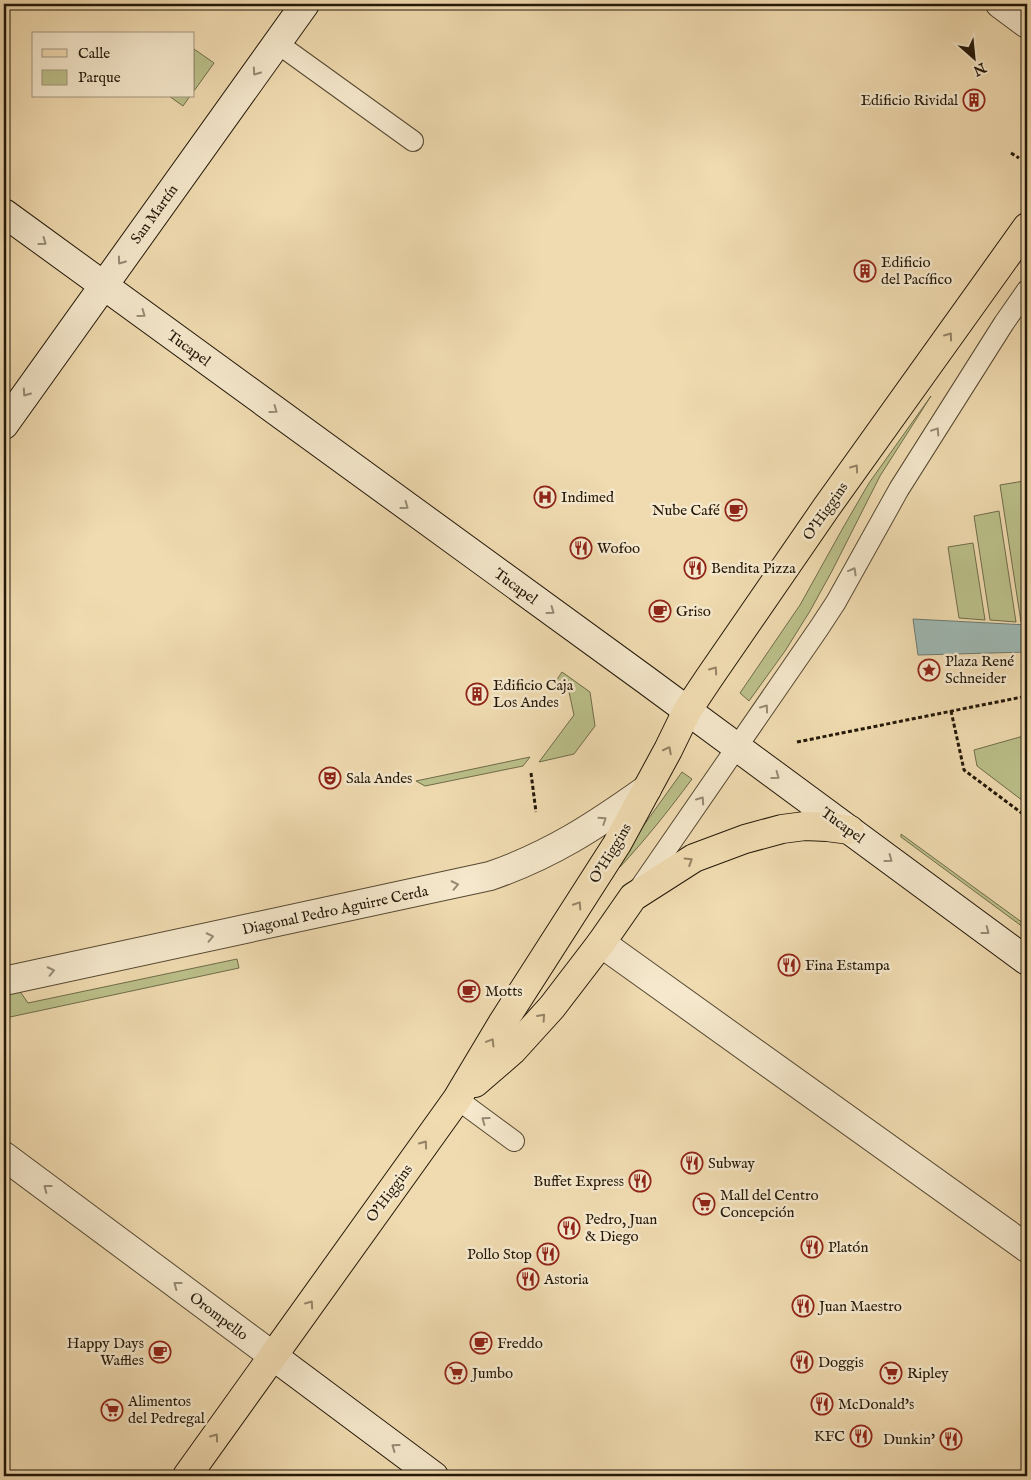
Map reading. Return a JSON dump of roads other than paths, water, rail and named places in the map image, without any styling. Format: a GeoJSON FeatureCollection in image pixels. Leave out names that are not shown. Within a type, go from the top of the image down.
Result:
{"type":"FeatureCollection","features":[{"type":"Feature","properties":{"kind":"main road","name":"San Martín"},"geometry":{"type":"LineString","coordinates":[[4,425],[305,4]]}},
{"type":"Feature","properties":{"kind":"main road"},"geometry":{"type":"LineString","coordinates":[[1000,4],[1027,24]]}},
{"type":"Feature","properties":{"kind":"main road","name":"Tucapel"},"geometry":{"type":"LineString","coordinates":[[4,213],[688,711],[1027,961]]}},
{"type":"Feature","properties":{"kind":"main road","name":"O'Higgins"},"geometry":{"type":"LineString","coordinates":[[187,1476],[456,1099],[612,852],[688,711],[708,678],[1027,227]]}},
{"type":"Feature","properties":{"kind":"main road","name":"Diagonal Pedro Aguirre Cerda"},"geometry":{"type":"LineString","coordinates":[[4,981],[490,876],[548,853],[602,821],[647,789]]}},
{"type":"Feature","properties":{"kind":"main road"},"geometry":{"type":"LineString","coordinates":[[456,1099],[512,1051],[552,1007],[601,943],[633,897],[694,858],[745,839],[782,829],[805,826],[850,830]]}},
{"type":"Feature","properties":{"kind":"main road"},"geometry":{"type":"LineString","coordinates":[[601,943],[1027,1248]]}},
{"type":"Feature","properties":{"kind":"main road","name":"Orompello"},"geometry":{"type":"LineString","coordinates":[[4,1156],[434,1476]]}},
{"type":"Feature","properties":{"kind":"lane"},"geometry":{"type":"LineString","coordinates":[[277,43],[412,141]]}},
{"type":"Feature","properties":{"kind":"lane"},"geometry":{"type":"LineString","coordinates":[[633,897],[777,691],[836,602],[904,481],[1027,290]]}},
{"type":"Feature","properties":{"kind":"lane"},"geometry":{"type":"LineString","coordinates":[[456,1099],[514,1141]]}},
{"type":"Feature","properties":{"kind":"water"},"geometry":{"type":"Polygon","coordinates":[[[913,619],[1027,625],[1027,652],[918,655],[913,619]]]}},
{"type":"Feature","properties":{"kind":"place","name":"Edificio Rividal"},"geometry":{"type":"Point","coordinates":[974,100]}},
{"type":"Feature","properties":{"kind":"place","name":"Edificio del Pacífico"},"geometry":{"type":"Point","coordinates":[865,271]}},
{"type":"Feature","properties":{"kind":"place","name":"Indimed"},"geometry":{"type":"Point","coordinates":[545,497]}},
{"type":"Feature","properties":{"kind":"place","name":"Nube Café"},"geometry":{"type":"Point","coordinates":[736,510]}},
{"type":"Feature","properties":{"kind":"place","name":"Wofoo"},"geometry":{"type":"Point","coordinates":[581,548]}},
{"type":"Feature","properties":{"kind":"place","name":"Bendita Pizza"},"geometry":{"type":"Point","coordinates":[695,568]}},
{"type":"Feature","properties":{"kind":"place","name":"Griso"},"geometry":{"type":"Point","coordinates":[660,611]}},
{"type":"Feature","properties":{"kind":"place","name":"Plaza René Schneider"},"geometry":{"type":"Point","coordinates":[929,670]}},
{"type":"Feature","properties":{"kind":"place","name":"Edificio Caja Los Andes"},"geometry":{"type":"Point","coordinates":[477,694]}},
{"type":"Feature","properties":{"kind":"place","name":"Sala Andes"},"geometry":{"type":"Point","coordinates":[330,778]}},
{"type":"Feature","properties":{"kind":"place","name":"Fina Estampa"},"geometry":{"type":"Point","coordinates":[789,965]}},
{"type":"Feature","properties":{"kind":"place","name":"Motts"},"geometry":{"type":"Point","coordinates":[469,991]}},
{"type":"Feature","properties":{"kind":"place","name":"Subway"},"geometry":{"type":"Point","coordinates":[692,1163]}},
{"type":"Feature","properties":{"kind":"place","name":"Buffet Express"},"geometry":{"type":"Point","coordinates":[640,1181]}},
{"type":"Feature","properties":{"kind":"place","name":"Mall del Centro Concepción"},"geometry":{"type":"Point","coordinates":[704,1204]}},
{"type":"Feature","properties":{"kind":"place","name":"Pedro, Juan & Diego"},"geometry":{"type":"Point","coordinates":[569,1228]}},
{"type":"Feature","properties":{"kind":"place","name":"Platón"},"geometry":{"type":"Point","coordinates":[812,1247]}},
{"type":"Feature","properties":{"kind":"place","name":"Pollo Stop"},"geometry":{"type":"Point","coordinates":[548,1254]}},
{"type":"Feature","properties":{"kind":"place","name":"Astoria"},"geometry":{"type":"Point","coordinates":[528,1279]}},
{"type":"Feature","properties":{"kind":"place","name":"Juan Maestro"},"geometry":{"type":"Point","coordinates":[803,1306]}},
{"type":"Feature","properties":{"kind":"place","name":"Freddo"},"geometry":{"type":"Point","coordinates":[481,1343]}},
{"type":"Feature","properties":{"kind":"place","name":"Happy Days Waffles"},"geometry":{"type":"Point","coordinates":[160,1352]}},
{"type":"Feature","properties":{"kind":"place","name":"Doggis"},"geometry":{"type":"Point","coordinates":[802,1362]}},
{"type":"Feature","properties":{"kind":"place","name":"Jumbo"},"geometry":{"type":"Point","coordinates":[456,1373]}},
{"type":"Feature","properties":{"kind":"place","name":"Ripley"},"geometry":{"type":"Point","coordinates":[891,1373]}},
{"type":"Feature","properties":{"kind":"place","name":"McDonald's"},"geometry":{"type":"Point","coordinates":[822,1404]}},
{"type":"Feature","properties":{"kind":"place","name":"Alimentos del Pedregal"},"geometry":{"type":"Point","coordinates":[112,1410]}},
{"type":"Feature","properties":{"kind":"place","name":"KFC"},"geometry":{"type":"Point","coordinates":[861,1436]}},
{"type":"Feature","properties":{"kind":"place","name":"Dunkin'"},"geometry":{"type":"Point","coordinates":[951,1439]}}]}
